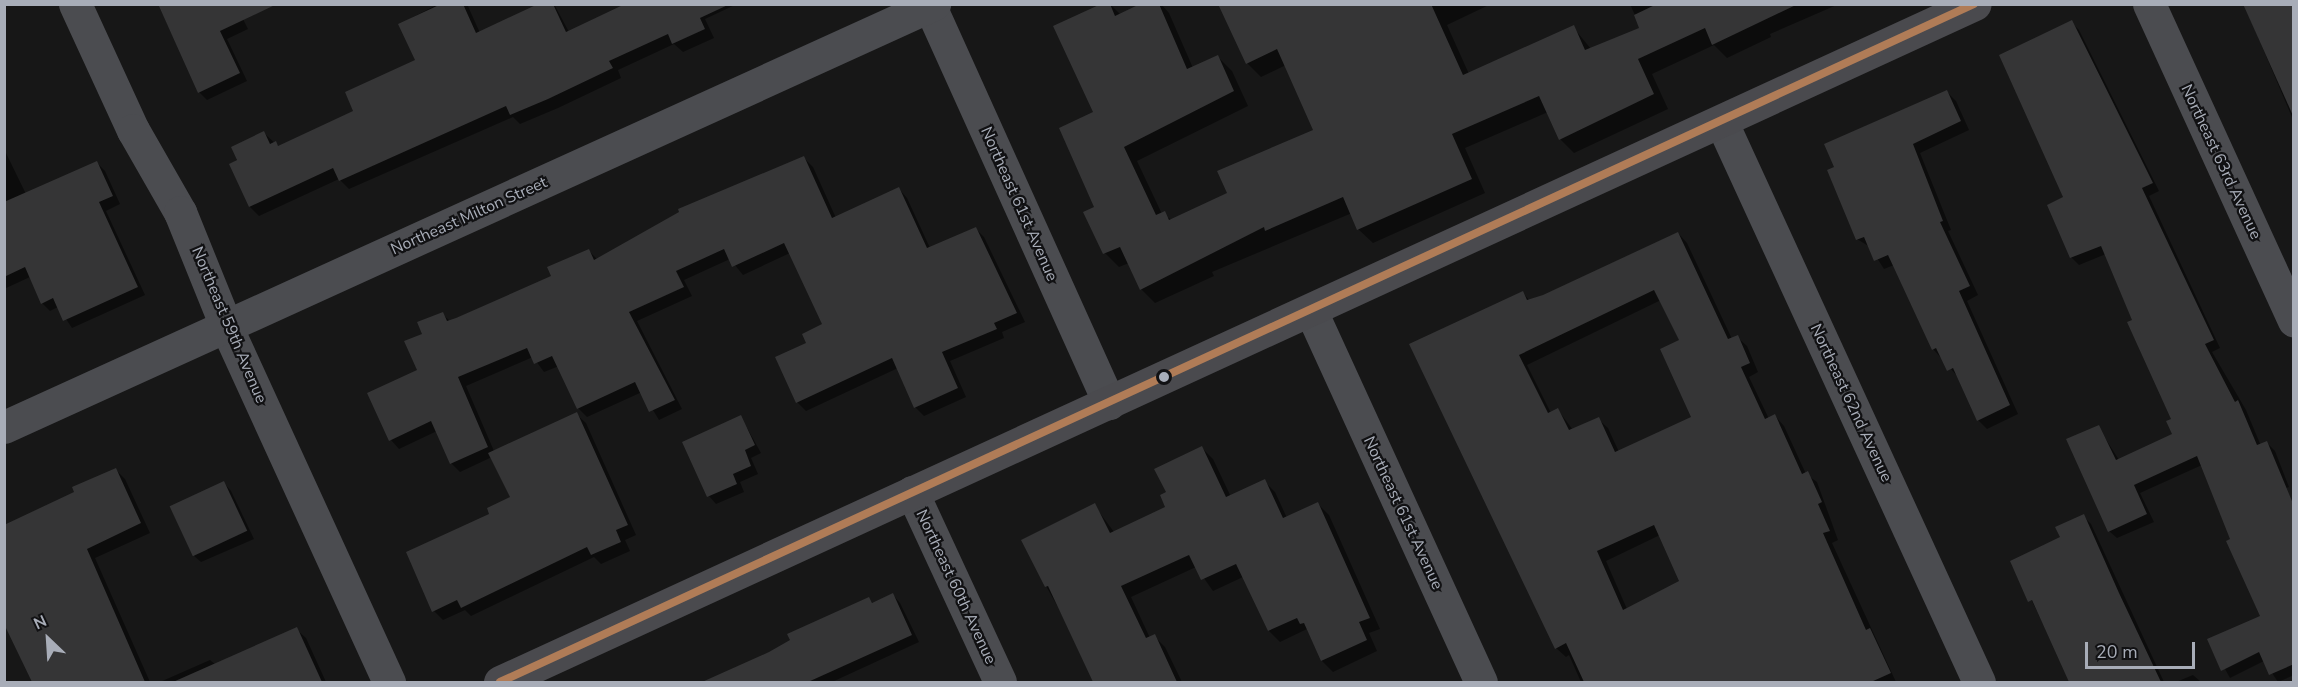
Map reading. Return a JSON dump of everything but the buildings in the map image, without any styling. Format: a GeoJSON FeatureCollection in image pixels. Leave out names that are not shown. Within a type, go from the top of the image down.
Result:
{"type":"FeatureCollection","features":[{"type":"Feature","properties":{"kind":"main road"},"geometry":{"type":"LineString","coordinates":[[507,681],[912,492],[1722,123],[1975,4]]}},
{"type":"Feature","properties":{"kind":"street","name":"Northeast 59th Avenue"},"geometry":{"type":"LineString","coordinates":[[75,4],[133,130],[180,212],[226,326],[389,682]]}},
{"type":"Feature","properties":{"kind":"street","name":"Northeast 63rd Avenue"},"geometry":{"type":"LineString","coordinates":[[2149,4],[2294,320]]}},
{"type":"Feature","properties":{"kind":"street","name":"Northeast Milton Street"},"geometry":{"type":"LineString","coordinates":[[4,427],[931,5]]}},
{"type":"Feature","properties":{"kind":"street","name":"Northeast 61st Avenue"},"geometry":{"type":"LineString","coordinates":[[931,5],[1109,403]]}},
{"type":"Feature","properties":{"kind":"street","name":"Northeast 62nd Avenue"},"geometry":{"type":"LineString","coordinates":[[1722,123],[1979,682]]}},
{"type":"Feature","properties":{"kind":"street","name":"Northeast 61st Avenue"},"geometry":{"type":"LineString","coordinates":[[1311,311],[1481,682]]}},
{"type":"Feature","properties":{"kind":"street","name":"Northeast 60th Avenue"},"geometry":{"type":"LineString","coordinates":[[912,492],[1000,682]]}},
{"type":"Feature","properties":{"kind":"transit line"},"geometry":{"type":"LineString","coordinates":[[500,682],[1974,4]]}}]}
